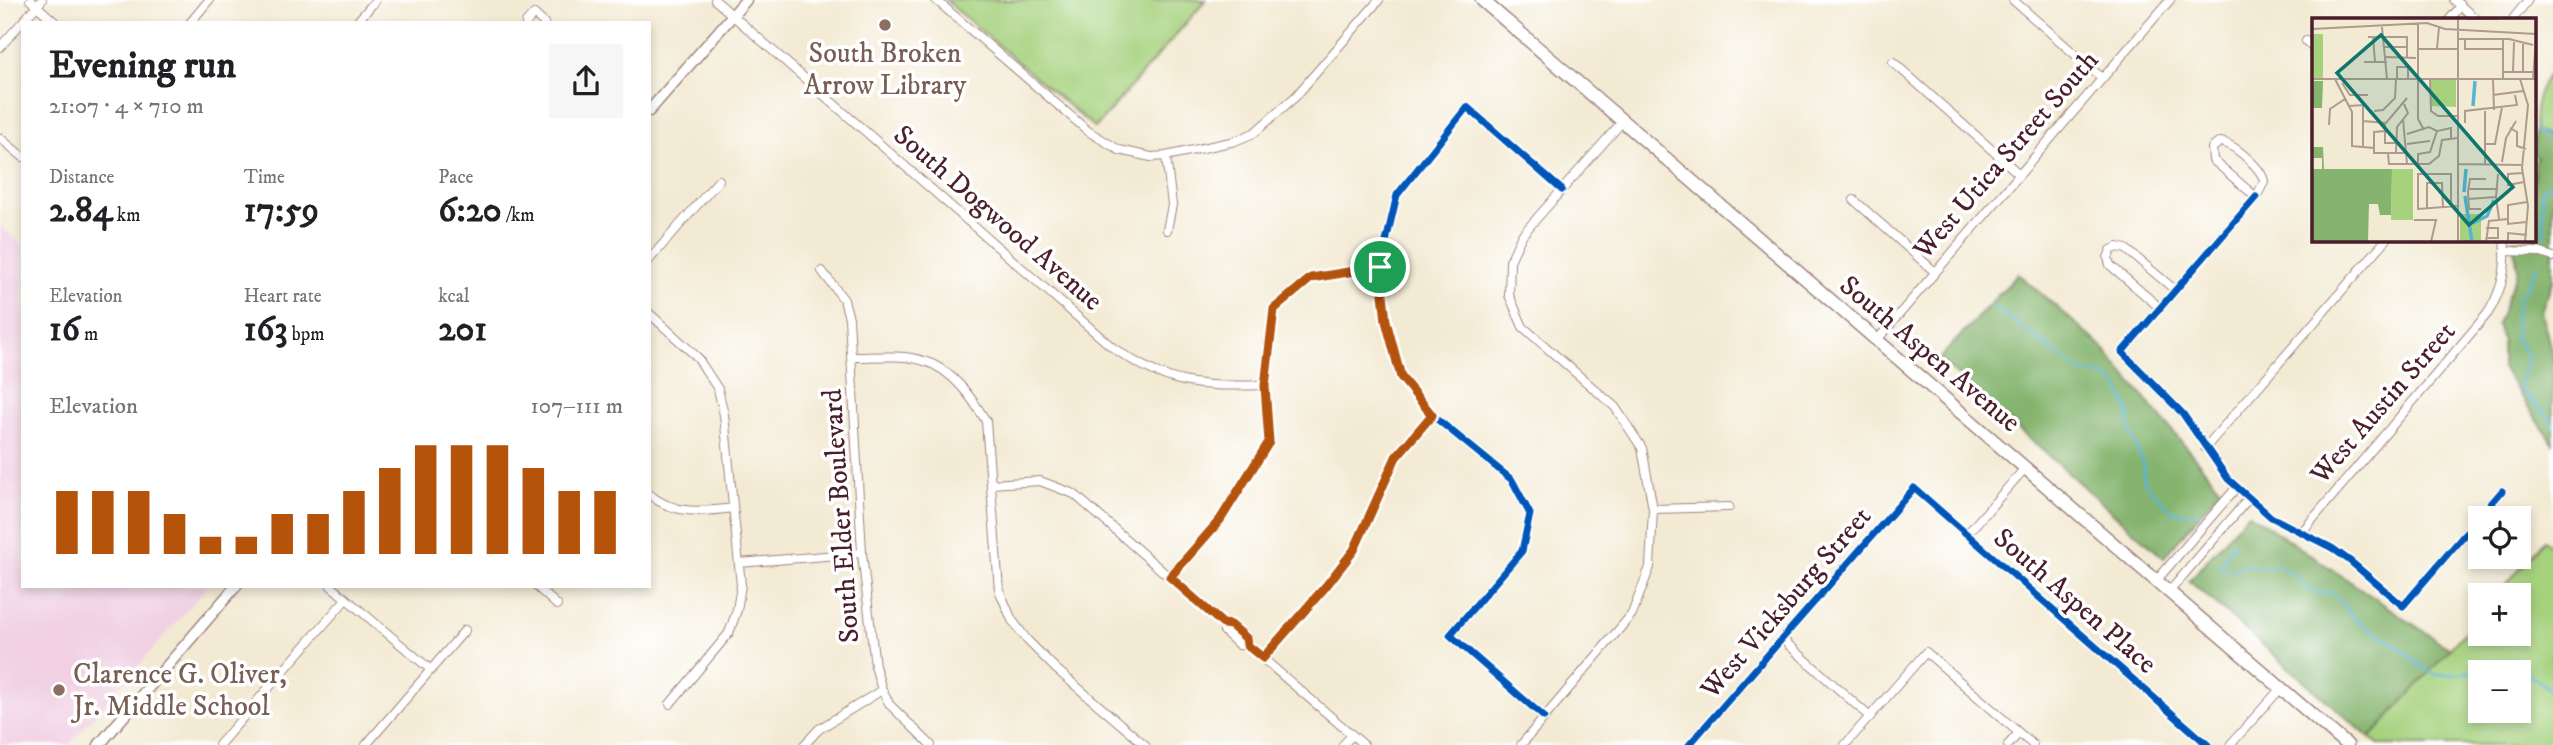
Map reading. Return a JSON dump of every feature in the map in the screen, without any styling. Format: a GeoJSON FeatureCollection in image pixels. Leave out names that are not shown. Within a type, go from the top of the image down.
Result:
{"type":"FeatureCollection","features":[{"type":"Feature","properties":{"kind":"main road","name":"South Aspen Avenue"},"geometry":{"type":"LineString","coordinates":[[1482,0],[2347,745]]}},
{"type":"Feature","properties":{"kind":"street"},"geometry":{"type":"LineString","coordinates":[[192,21],[209,0]]}},
{"type":"Feature","properties":{"kind":"street"},"geometry":{"type":"LineString","coordinates":[[358,21],[376,0]]}},
{"type":"Feature","properties":{"kind":"street","name":"South Dogwood Avenue"},"geometry":{"type":"LineString","coordinates":[[715,0],[1122,354],[1150,371],[1191,384],[1211,387],[1265,386]]}},
{"type":"Feature","properties":{"kind":"street"},"geometry":{"type":"LineString","coordinates":[[651,109],[746,0]]}},
{"type":"Feature","properties":{"kind":"street"},"geometry":{"type":"LineString","coordinates":[[936,0],[1088,131],[1119,150],[1134,155],[1166,156],[1235,141],[1254,133],[1295,97],[1379,0]]}},
{"type":"Feature","properties":{"kind":"street"},"geometry":{"type":"LineString","coordinates":[[2013,0],[2102,79]]}},
{"type":"Feature","properties":{"kind":"street","name":"West Utica Street South"},"geometry":{"type":"LineString","coordinates":[[1877,340],[2170,0]]}},
{"type":"Feature","properties":{"kind":"street"},"geometry":{"type":"LineString","coordinates":[[2514,18],[2528,0]]}},
{"type":"Feature","properties":{"kind":"street"},"geometry":{"type":"LineString","coordinates":[[0,47],[36,2],[54,21]]}},
{"type":"Feature","properties":{"kind":"street"},"geometry":{"type":"LineString","coordinates":[[2458,3],[2475,18]]}},
{"type":"Feature","properties":{"kind":"street"},"geometry":{"type":"LineString","coordinates":[[528,21],[534,14],[542,21]]}},
{"type":"Feature","properties":{"kind":"street"},"geometry":{"type":"LineString","coordinates":[[2305,41],[2312,47]]}},
{"type":"Feature","properties":{"kind":"street"},"geometry":{"type":"LineString","coordinates":[[1893,62],[2019,174]]}},
{"type":"Feature","properties":{"kind":"street"},"geometry":{"type":"LineString","coordinates":[[1545,717],[1450,635],[1522,551],[1530,514],[1512,480],[1432,415],[1401,377],[1386,321],[1380,267],[1397,195],[1466,107],[1562,190]]}},
{"type":"Feature","properties":{"kind":"street"},"geometry":{"type":"LineString","coordinates":[[1521,745],[1632,614],[1650,567],[1653,509],[1642,448],[1615,407],[1522,327],[1509,295],[1510,261],[1522,235],[1622,122]]}},
{"type":"Feature","properties":{"kind":"street"},"geometry":{"type":"LineString","coordinates":[[0,138],[21,155]]}},
{"type":"Feature","properties":{"kind":"street"},"geometry":{"type":"LineString","coordinates":[[2256,197],[2213,160],[2211,151],[2214,145],[2227,143],[2262,173],[2264,182],[2256,197],[2122,352],[2183,414],[2221,472],[2272,517],[2332,548],[2403,606],[2502,491]]}},
{"type":"Feature","properties":{"kind":"street"},"geometry":{"type":"LineString","coordinates":[[1166,156],[1172,205],[1167,230]]}},
{"type":"Feature","properties":{"kind":"street"},"geometry":{"type":"LineString","coordinates":[[651,258],[719,180]]}},
{"type":"Feature","properties":{"kind":"street"},"geometry":{"type":"LineString","coordinates":[[1854,200],[1935,272]]}},
{"type":"Feature","properties":{"kind":"street"},"geometry":{"type":"LineString","coordinates":[[2205,448],[2384,242]]}},
{"type":"Feature","properties":{"kind":"street"},"geometry":{"type":"LineString","coordinates":[[2504,242],[2506,251],[2538,252],[2553,257]]}},
{"type":"Feature","properties":{"kind":"street"},"geometry":{"type":"LineString","coordinates":[[2160,308],[2110,265],[2108,257],[2111,250],[2117,247],[2126,249],[2175,290]]}},
{"type":"Feature","properties":{"kind":"street","name":"West Austin Street"},"geometry":{"type":"LineString","coordinates":[[2301,533],[2479,325],[2496,300],[2504,277],[2506,251]]}},
{"type":"Feature","properties":{"kind":"street"},"geometry":{"type":"LineString","coordinates":[[1170,577],[1220,520],[1269,442],[1265,386],[1274,309],[1311,278],[1380,267]]}},
{"type":"Feature","properties":{"kind":"street","name":"South Elder Boulevard"},"geometry":{"type":"LineString","coordinates":[[822,271],[844,300],[849,318],[862,553],[872,645],[882,690],[890,705],[931,745]]}},
{"type":"Feature","properties":{"kind":"street"},"geometry":{"type":"LineString","coordinates":[[651,315],[697,358],[718,389],[724,415],[739,563],[739,597],[729,633],[670,704]]}},
{"type":"Feature","properties":{"kind":"street"},"geometry":{"type":"LineString","coordinates":[[852,357],[894,357],[925,361],[948,375],[973,398],[986,421],[999,590],[1012,620],[1027,640],[1056,669],[1145,745]]}},
{"type":"Feature","properties":{"kind":"street"},"geometry":{"type":"LineString","coordinates":[[1263,658],[1354,550],[1396,457],[1432,415]]}},
{"type":"Feature","properties":{"kind":"street"},"geometry":{"type":"LineString","coordinates":[[1967,534],[2026,467]]}},
{"type":"Feature","properties":{"kind":"street"},"geometry":{"type":"LineString","coordinates":[[991,484],[1040,481],[1074,494],[1223,624],[1231,625],[1238,631],[1246,638],[1247,645],[1364,745]]}},
{"type":"Feature","properties":{"kind":"street"},"geometry":{"type":"LineString","coordinates":[[2156,581],[2237,487]]}},
{"type":"Feature","properties":{"kind":"street","name":"South Aspen Place"},"geometry":{"type":"LineString","coordinates":[[1914,488],[2208,745]]}},
{"type":"Feature","properties":{"kind":"street","name":"West Vicksburg Street"},"geometry":{"type":"LineString","coordinates":[[1689,745],[1914,488]]}},
{"type":"Feature","properties":{"kind":"street"},"geometry":{"type":"LineString","coordinates":[[651,495],[677,509],[696,512],[733,508]]}},
{"type":"Feature","properties":{"kind":"street"},"geometry":{"type":"LineString","coordinates":[[2169,592],[2249,498]]}},
{"type":"Feature","properties":{"kind":"street"},"geometry":{"type":"LineString","coordinates":[[1653,509],[1729,507]]}},
{"type":"Feature","properties":{"kind":"street"},"geometry":{"type":"LineString","coordinates":[[739,563],[862,553]]}},
{"type":"Feature","properties":{"kind":"street"},"geometry":{"type":"LineString","coordinates":[[99,745],[234,588]]}},
{"type":"Feature","properties":{"kind":"street"},"geometry":{"type":"LineString","coordinates":[[333,588],[431,670]]}},
{"type":"Feature","properties":{"kind":"street"},"geometry":{"type":"LineString","coordinates":[[538,588],[557,605]]}},
{"type":"Feature","properties":{"kind":"street"},"geometry":{"type":"LineString","coordinates":[[219,745],[346,599]]}},
{"type":"Feature","properties":{"kind":"street"},"geometry":{"type":"LineString","coordinates":[[366,745],[465,630]]}},
{"type":"Feature","properties":{"kind":"street"},"geometry":{"type":"LineString","coordinates":[[1782,639],[1870,716]]}},
{"type":"Feature","properties":{"kind":"street"},"geometry":{"type":"LineString","coordinates":[[1846,745],[1926,653],[2033,745]]}},
{"type":"Feature","properties":{"kind":"street"},"geometry":{"type":"LineString","coordinates":[[2230,745],[2281,688]]}},
{"type":"Feature","properties":{"kind":"street"},"geometry":{"type":"LineString","coordinates":[[804,745],[819,729],[882,690]]}},
{"type":"Feature","properties":{"kind":"street"},"geometry":{"type":"LineString","coordinates":[[2008,745],[2019,733]]}},
{"type":"Feature","properties":{"kind":"street"},"geometry":{"type":"LineString","coordinates":[[1343,745],[1352,735]]}},
{"type":"Feature","properties":{"kind":"shaded area","name":"Clarence G. Oliver, Jr. Middle School"},"geometry":{"type":"Polygon","coordinates":[[[0,226],[21,243],[21,588],[206,588],[69,745],[0,745],[0,226]]]}},
{"type":"Feature","properties":{"kind":"green space"},"geometry":{"type":"Polygon","coordinates":[[[945,0],[1206,0],[1095,128],[945,0]]]}},
{"type":"Feature","properties":{"kind":"green space"},"geometry":{"type":"Polygon","coordinates":[[[2553,68],[2553,139],[2536,131],[2536,107],[2543,83],[2553,68]]]}},
{"type":"Feature","properties":{"kind":"green space"},"geometry":{"type":"Polygon","coordinates":[[[2536,131],[2553,139],[2553,280],[2541,311],[2553,358],[2553,443],[2502,368],[2502,341],[2497,324],[2518,270],[2513,242],[2536,242],[2536,131]]]}},
{"type":"Feature","properties":{"kind":"green space"},"geometry":{"type":"Polygon","coordinates":[[[2018,274],[2100,345],[2221,489],[2164,558],[1939,359],[2018,274]]]}},
{"type":"Feature","properties":{"kind":"green space"},"geometry":{"type":"Polygon","coordinates":[[[2248,513],[2450,649],[2370,738],[2189,581],[2248,513]]]}},
{"type":"Feature","properties":{"kind":"green space"},"geometry":{"type":"Polygon","coordinates":[[[2544,540],[2553,548],[2553,745],[2378,745],[2370,738],[2468,628],[2468,646],[2531,646],[2531,583],[2507,583],[2519,569],[2531,569],[2531,555],[2544,540]]]}},
{"type":"Feature","properties":{"kind":"waterway"},"geometry":{"type":"LineString","coordinates":[[2536,131],[2553,142]]}},
{"type":"Feature","properties":{"kind":"waterway"},"geometry":{"type":"LineString","coordinates":[[2544,238],[2542,191],[2553,180]]}},
{"type":"Feature","properties":{"kind":"waterway"},"geometry":{"type":"LineString","coordinates":[[2537,266],[2527,288],[2518,297],[2518,311],[2514,319],[2517,331],[2514,336],[2528,357],[2519,388],[2551,420],[2553,426]]}},
{"type":"Feature","properties":{"kind":"waterway"},"geometry":{"type":"LineString","coordinates":[[1990,304],[2082,372],[2104,376],[2118,386],[2129,412],[2129,429],[2144,465],[2143,481],[2173,512],[2200,513]]}},
{"type":"Feature","properties":{"kind":"waterway"},"geometry":{"type":"LineString","coordinates":[[2234,542],[2222,562],[2222,568],[2230,570],[2243,565],[2268,568],[2276,565],[2297,576],[2302,585],[2317,593],[2330,592],[2365,626],[2392,642],[2435,675],[2461,674],[2489,665],[2512,667],[2538,680],[2553,692]]}},
{"type":"Feature","properties":{"kind":"cycle path"},"geometry":{"type":"LineString","coordinates":[[1544,717],[1450,635],[1522,551],[1530,514],[1512,480],[1432,415],[1401,377],[1386,321],[1380,267],[1397,195],[1467,107],[1562,190]]}},
{"type":"Feature","properties":{"kind":"cycle path"},"geometry":{"type":"LineString","coordinates":[[2256,197],[2122,352],[2183,414],[2228,479],[2271,517],[2332,548],[2403,606],[2502,491]]}},
{"type":"Feature","properties":{"kind":"cycle path"},"geometry":{"type":"LineString","coordinates":[[1689,745],[1914,488],[2208,745]]}},
{"type":"Feature","properties":{"kind":"place","name":"South Broken Arrow Library"},"geometry":{"type":"Point","coordinates":[885,25]}},
{"type":"Feature","properties":{"kind":"place","name":"Clarence G. Oliver, Jr. Middle School"},"geometry":{"type":"Point","coordinates":[59,690]}},
{"type":"Feature","properties":{"kind":"route"},"geometry":{"type":"LineString","coordinates":[[1380,267],[1386,321],[1401,377],[1432,415],[1396,457],[1354,550],[1263,658],[1247,645],[1246,638],[1231,625],[1223,624],[1170,577],[1220,520],[1269,442],[1265,386],[1274,309],[1311,278],[1380,267]]}}]}
